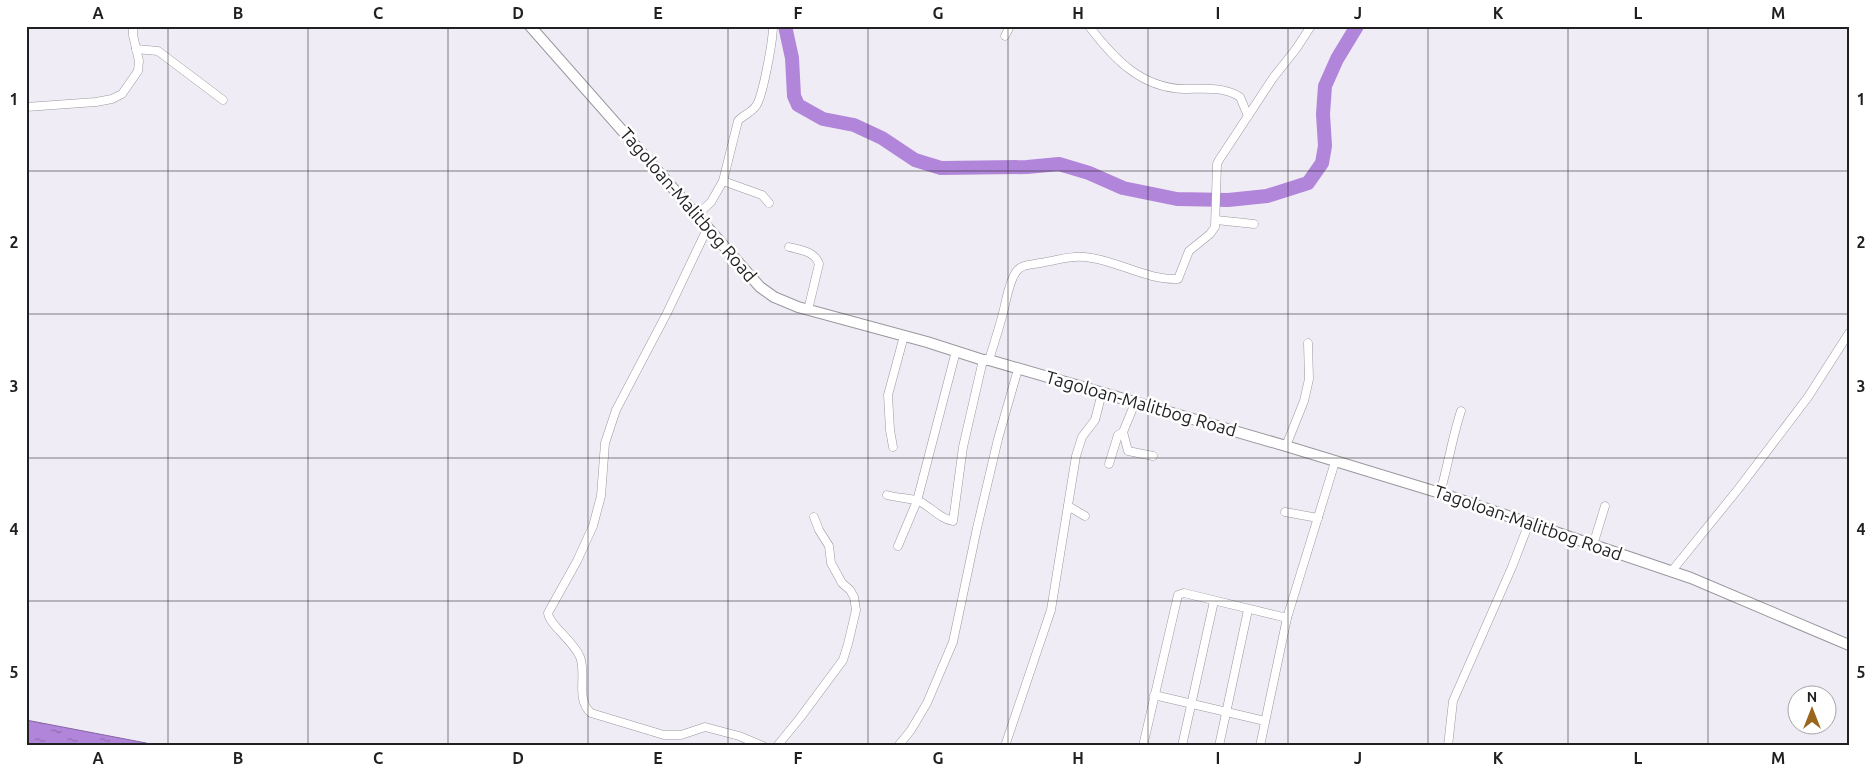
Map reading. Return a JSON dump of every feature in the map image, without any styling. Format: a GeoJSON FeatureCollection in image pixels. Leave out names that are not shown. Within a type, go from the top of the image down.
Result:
{"type":"FeatureCollection","features":[{"type":"Feature","properties":{"kind":"main road","name":"Tagoloan-Malitbog Road"},"geometry":{"type":"LineString","coordinates":[[530,26],[698,215],[748,275],[774,297],[808,310],[1286,446],[1440,493],[1691,578],[1849,644]]}},
{"type":"Feature","properties":{"kind":"street"},"geometry":{"type":"LineString","coordinates":[[26,107],[112,99],[122,94],[138,71],[139,61],[133,35],[133,26]]}},
{"type":"Feature","properties":{"kind":"street"},"geometry":{"type":"LineString","coordinates":[[698,215],[711,202],[723,181],[738,121],[758,104],[773,26]]}},
{"type":"Feature","properties":{"kind":"street"},"geometry":{"type":"LineString","coordinates":[[1005,36],[1010,26]]}},
{"type":"Feature","properties":{"kind":"street"},"geometry":{"type":"LineString","coordinates":[[1089,26],[1103,46],[1126,68],[1138,76],[1172,88],[1224,89],[1240,97],[1248,116]]}},
{"type":"Feature","properties":{"kind":"street"},"geometry":{"type":"LineString","coordinates":[[887,496],[918,501],[934,510],[943,518],[953,521],[963,447],[986,360],[1009,289],[1015,273],[1020,268],[1027,265],[1069,258],[1086,257],[1154,277],[1178,279],[1189,250],[1213,230],[1216,220],[1218,160],[1311,26]]}},
{"type":"Feature","properties":{"kind":"street"},"geometry":{"type":"LineString","coordinates":[[136,49],[158,51],[223,100]]}},
{"type":"Feature","properties":{"kind":"street"},"geometry":{"type":"LineString","coordinates":[[723,181],[762,195],[769,203]]}},
{"type":"Feature","properties":{"kind":"street"},"geometry":{"type":"LineString","coordinates":[[1216,220],[1254,224]]}},
{"type":"Feature","properties":{"kind":"street"},"geometry":{"type":"LineString","coordinates":[[708,228],[667,313],[616,410],[605,443],[601,496],[593,526],[577,561],[548,613],[550,620],[569,639],[581,658],[583,667],[583,703],[591,713],[664,735],[676,736],[705,727],[740,736],[763,746]]}},
{"type":"Feature","properties":{"kind":"street"},"geometry":{"type":"LineString","coordinates":[[789,247],[812,254],[818,260],[819,264],[808,310]]}},
{"type":"Feature","properties":{"kind":"street"},"geometry":{"type":"LineString","coordinates":[[1671,572],[1808,397],[1849,333]]}},
{"type":"Feature","properties":{"kind":"street"},"geometry":{"type":"LineString","coordinates":[[893,448],[888,395],[904,336]]}},
{"type":"Feature","properties":{"kind":"street"},"geometry":{"type":"LineString","coordinates":[[1286,446],[1304,401],[1309,379],[1308,343]]}},
{"type":"Feature","properties":{"kind":"street"},"geometry":{"type":"LineString","coordinates":[[898,546],[918,501],[956,351]]}},
{"type":"Feature","properties":{"kind":"street"},"geometry":{"type":"LineString","coordinates":[[898,746],[911,730],[927,703],[953,642],[998,439],[1018,369]]}},
{"type":"Feature","properties":{"kind":"street"},"geometry":{"type":"LineString","coordinates":[[1005,746],[1051,610],[1072,479],[1082,437],[1096,420],[1102,393]]}},
{"type":"Feature","properties":{"kind":"street"},"geometry":{"type":"LineString","coordinates":[[1109,464],[1118,435],[1123,432],[1135,403]]}},
{"type":"Feature","properties":{"kind":"street"},"geometry":{"type":"LineString","coordinates":[[1440,493],[1453,435],[1461,411]]}},
{"type":"Feature","properties":{"kind":"street"},"geometry":{"type":"LineString","coordinates":[[1123,432],[1128,451],[1153,456]]}},
{"type":"Feature","properties":{"kind":"street"},"geometry":{"type":"LineString","coordinates":[[1260,746],[1287,618],[1335,462]]}},
{"type":"Feature","properties":{"kind":"street"},"geometry":{"type":"LineString","coordinates":[[1068,506],[1085,516]]}},
{"type":"Feature","properties":{"kind":"street"},"geometry":{"type":"LineString","coordinates":[[1593,545],[1605,506]]}},
{"type":"Feature","properties":{"kind":"street"},"geometry":{"type":"LineString","coordinates":[[1285,512],[1318,518]]}},
{"type":"Feature","properties":{"kind":"street"},"geometry":{"type":"LineString","coordinates":[[777,746],[843,660],[856,610],[854,597],[842,582],[831,563],[829,546],[819,530],[814,517]]}},
{"type":"Feature","properties":{"kind":"street"},"geometry":{"type":"LineString","coordinates":[[1448,746],[1453,701],[1493,612],[1529,523]]}},
{"type":"Feature","properties":{"kind":"street"},"geometry":{"type":"LineString","coordinates":[[1143,746],[1178,595],[1184,593],[1287,618]]}},
{"type":"Feature","properties":{"kind":"street"},"geometry":{"type":"LineString","coordinates":[[1182,746],[1214,601]]}},
{"type":"Feature","properties":{"kind":"street"},"geometry":{"type":"LineString","coordinates":[[1219,746],[1248,610]]}},
{"type":"Feature","properties":{"kind":"street"},"geometry":{"type":"LineString","coordinates":[[1154,695],[1265,721]]}},
{"type":"Feature","properties":{"kind":"water"},"geometry":{"type":"Polygon","coordinates":[[[26,720],[146,743],[155,746],[26,746],[26,720]]]}},
{"type":"Feature","properties":{"kind":"waterway"},"geometry":{"type":"LineString","coordinates":[[785,26],[792,58],[794,96],[798,105],[823,119],[854,125],[882,138],[915,160],[941,168],[1027,167],[1059,164],[1089,173],[1123,188],[1177,199],[1228,200],[1267,196],[1308,183],[1322,163],[1325,146],[1323,114],[1325,86],[1337,59],[1357,26]]}}]}
